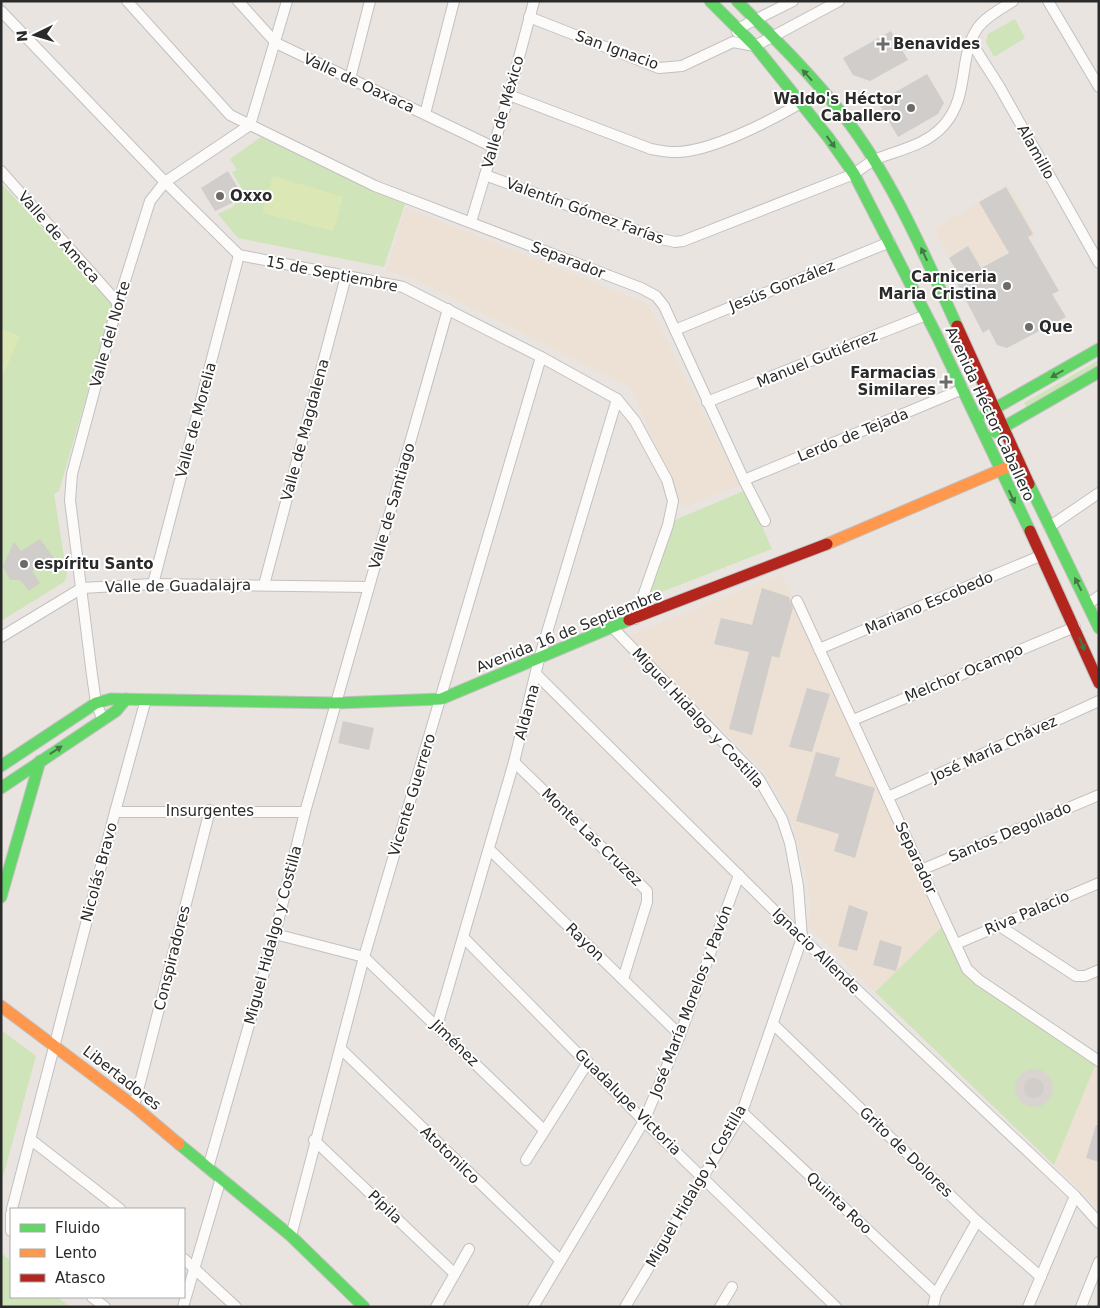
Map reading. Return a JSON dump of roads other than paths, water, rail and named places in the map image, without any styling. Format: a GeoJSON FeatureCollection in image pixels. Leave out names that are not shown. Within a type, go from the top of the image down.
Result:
{"type":"FeatureCollection","features":[{"type":"Feature","properties":{"kind":"street"},"geometry":{"type":"LineString","coordinates":[[127,1],[230,115],[250,125],[287,1]]}},
{"type":"Feature","properties":{"kind":"street","name":"Valle de Oaxaca"},"geometry":{"type":"LineString","coordinates":[[238,1],[276,42],[493,147]]}},
{"type":"Feature","properties":{"kind":"street"},"geometry":{"type":"LineString","coordinates":[[350,79],[370,1]]}},
{"type":"Feature","properties":{"kind":"street"},"geometry":{"type":"LineString","coordinates":[[425,114],[454,1]]}},
{"type":"Feature","properties":{"kind":"street","name":"Valle de México"},"geometry":{"type":"LineString","coordinates":[[471,222],[509,95],[534,1]]}},
{"type":"Feature","properties":{"kind":"street","name":"Avenida Héctor Caballero"},"geometry":{"type":"LineString","coordinates":[[710,1],[755,46],[854,174],[938,336],[1075,627],[1099,683]]}},
{"type":"Feature","properties":{"kind":"street","name":"Avenida Héctor Caballero"},"geometry":{"type":"LineString","coordinates":[[737,1],[773,37],[843,115],[874,160],[919,243],[994,410],[1099,628]]}},
{"type":"Feature","properties":{"kind":"street"},"geometry":{"type":"LineString","coordinates":[[793,1],[739,28],[733,42],[755,46],[839,1]]}},
{"type":"Feature","properties":{"kind":"street","name":"Valentín Gómez Farías"},"geometry":{"type":"LineString","coordinates":[[485,175],[675,242],[854,174],[874,160],[912,146],[943,126],[960,98],[971,42],[976,30],[984,20],[1013,1]]}},
{"type":"Feature","properties":{"kind":"street"},"geometry":{"type":"LineString","coordinates":[[1048,1],[1099,87]]}},
{"type":"Feature","properties":{"kind":"street"},"geometry":{"type":"LineString","coordinates":[[1,11],[165,182],[239,255]]}},
{"type":"Feature","properties":{"kind":"street","name":"San Ignacio"},"geometry":{"type":"LineString","coordinates":[[529,17],[659,68],[682,66],[733,42]]}},
{"type":"Feature","properties":{"kind":"street","name":"Alamillo"},"geometry":{"type":"LineString","coordinates":[[971,42],[999,86],[1099,264]]}},
{"type":"Feature","properties":{"kind":"street"},"geometry":{"type":"LineString","coordinates":[[509,95],[650,149],[675,152],[700,148],[769,121],[800,104]]}},
{"type":"Feature","properties":{"kind":"street","name":"Valle del Norte"},"geometry":{"type":"LineString","coordinates":[[103,720],[96,704],[70,487],[118,303],[148,207],[165,182],[250,125]]}},
{"type":"Feature","properties":{"kind":"street","name":"Separador"},"geometry":{"type":"LineString","coordinates":[[250,125],[375,186],[641,288],[660,300],[765,521]]}},
{"type":"Feature","properties":{"kind":"street","name":"Valle de Ameca"},"geometry":{"type":"LineString","coordinates":[[1,171],[118,303]]}},
{"type":"Feature","properties":{"kind":"street","name":"Jesús González"},"geometry":{"type":"LineString","coordinates":[[675,330],[890,242]]}},
{"type":"Feature","properties":{"kind":"street","name":"15 de Septiembre"},"geometry":{"type":"LineString","coordinates":[[239,255],[396,285],[448,309],[541,357],[616,400],[634,421],[667,480],[672,500],[668,525],[635,619]]}},
{"type":"Feature","properties":{"kind":"street","name":"Valle de Morelia"},"geometry":{"type":"LineString","coordinates":[[153,584],[239,255]]}},
{"type":"Feature","properties":{"kind":"street","name":"Valle de Magdalena"},"geometry":{"type":"LineString","coordinates":[[264,585],[346,276]]}},
{"type":"Feature","properties":{"kind":"street","name":"Valle de Santiago"},"geometry":{"type":"LineString","coordinates":[[336,703],[448,309]]}},
{"type":"Feature","properties":{"kind":"street","name":"Manuel Gutiérrez"},"geometry":{"type":"LineString","coordinates":[[707,402],[926,315]]}},
{"type":"Feature","properties":{"kind":"street"},"geometry":{"type":"LineString","coordinates":[[938,336],[959,329]]}},
{"type":"Feature","properties":{"kind":"street"},"geometry":{"type":"LineString","coordinates":[[976,418],[994,410],[1099,349]]}},
{"type":"Feature","properties":{"kind":"street","name":"Vicente Guerrero"},"geometry":{"type":"LineString","coordinates":[[291,1236],[314,1140],[341,1049],[364,957],[541,357]]}},
{"type":"Feature","properties":{"kind":"street"},"geometry":{"type":"LineString","coordinates":[[985,437],[1099,372]]}},
{"type":"Feature","properties":{"kind":"street","name":"Lerdo de Tejada"},"geometry":{"type":"LineString","coordinates":[[744,480],[963,389]]}},
{"type":"Feature","properties":{"kind":"street","name":"Aldama"},"geometry":{"type":"LineString","coordinates":[[438,1026],[514,762],[537,675],[539,659],[616,400]]}},
{"type":"Feature","properties":{"kind":"street","name":"Avenida 16 de Septiembre"},"geometry":{"type":"LineString","coordinates":[[1,766],[96,704],[111,699],[336,703],[441,699],[612,627],[780,564],[1019,462]]}},
{"type":"Feature","properties":{"kind":"street"},"geometry":{"type":"LineString","coordinates":[[1049,527],[1099,493]]}},
{"type":"Feature","properties":{"kind":"street","name":"Mariano Escobedo"},"geometry":{"type":"LineString","coordinates":[[819,649],[1040,556]]}},
{"type":"Feature","properties":{"kind":"street","name":"Valle de Guadalajra"},"geometry":{"type":"LineString","coordinates":[[1,637],[82,588],[153,584],[369,587]]}},
{"type":"Feature","properties":{"kind":"street"},"geometry":{"type":"LineString","coordinates":[[1088,604],[1099,596]]}},
{"type":"Feature","properties":{"kind":"street","name":"Separador"},"geometry":{"type":"LineString","coordinates":[[797,601],[961,958],[972,975],[1099,1060]]}},
{"type":"Feature","properties":{"kind":"street","name":"Miguel Hidalgo y Costilla"},"geometry":{"type":"LineString","coordinates":[[612,627],[758,778],[772,800],[782,819],[795,868],[802,938],[742,1112],[625,1307]]}},
{"type":"Feature","properties":{"kind":"street","name":"Melchor Ocampo"},"geometry":{"type":"LineString","coordinates":[[853,720],[1075,627]]}},
{"type":"Feature","properties":{"kind":"street","name":"Ignacio Allende"},"geometry":{"type":"LineString","coordinates":[[537,675],[802,938],[1075,1196],[1099,1223]]}},
{"type":"Feature","properties":{"kind":"street"},"geometry":{"type":"LineString","coordinates":[[1,788],[116,711],[126,699]]}},
{"type":"Feature","properties":{"kind":"street","name":"Nicolás Bravo"},"geometry":{"type":"LineString","coordinates":[[12,1208],[146,699]]}},
{"type":"Feature","properties":{"kind":"street","name":"José María Chávez"},"geometry":{"type":"LineString","coordinates":[[888,797],[1099,701]]}},
{"type":"Feature","properties":{"kind":"street","name":"Miguel Hidalgo y Costilla"},"geometry":{"type":"LineString","coordinates":[[208,1168],[275,934],[305,812],[336,703]]}},
{"type":"Feature","properties":{"kind":"street"},"geometry":{"type":"LineString","coordinates":[[1,897],[40,761]]}},
{"type":"Feature","properties":{"kind":"street","name":"Monte Las Cruzez"},"geometry":{"type":"LineString","coordinates":[[514,762],[647,891],[647,902],[623,979]]}},
{"type":"Feature","properties":{"kind":"street","name":"Santos Degollado"},"geometry":{"type":"LineString","coordinates":[[921,870],[1099,795]]}},
{"type":"Feature","properties":{"kind":"street","name":"Insurgentes"},"geometry":{"type":"LineString","coordinates":[[115,812],[210,810],[305,812]]}},
{"type":"Feature","properties":{"kind":"street","name":"Conspiradores"},"geometry":{"type":"LineString","coordinates":[[134,1106],[210,810]]}},
{"type":"Feature","properties":{"kind":"street","name":"Rayon"},"geometry":{"type":"LineString","coordinates":[[490,849],[680,1035]]}},
{"type":"Feature","properties":{"kind":"street","name":"José María Morelos y Pavón"},"geometry":{"type":"LineString","coordinates":[[533,1307],[644,1121],[680,1035],[739,874]]}},
{"type":"Feature","properties":{"kind":"street","name":"Riva Palacio"},"geometry":{"type":"LineString","coordinates":[[956,944],[1099,883]]}},
{"type":"Feature","properties":{"kind":"street"},"geometry":{"type":"LineString","coordinates":[[998,925],[1076,976],[1085,976],[1099,970]]}},
{"type":"Feature","properties":{"kind":"street"},"geometry":{"type":"LineString","coordinates":[[275,934],[364,957]]}},
{"type":"Feature","properties":{"kind":"street","name":"Guadalupe Victoria"},"geometry":{"type":"LineString","coordinates":[[464,938],[644,1121],[836,1307]]}},
{"type":"Feature","properties":{"kind":"street","name":"Jiménez"},"geometry":{"type":"LineString","coordinates":[[364,957],[438,1026],[544,1130]]}},
{"type":"Feature","properties":{"kind":"street","name":"Libertadores"},"geometry":{"type":"LineString","coordinates":[[1,1006],[134,1106],[291,1236],[364,1307]]}},
{"type":"Feature","properties":{"kind":"street","name":"Grito de Dolores"},"geometry":{"type":"LineString","coordinates":[[773,1024],[977,1221],[1041,1277]]}},
{"type":"Feature","properties":{"kind":"street","name":"Atotonilco"},"geometry":{"type":"LineString","coordinates":[[341,1049],[560,1260]]}},
{"type":"Feature","properties":{"kind":"street"},"geometry":{"type":"LineString","coordinates":[[526,1160],[588,1062]]}},
{"type":"Feature","properties":{"kind":"street","name":"Quinta Roo"},"geometry":{"type":"LineString","coordinates":[[742,1112],[936,1294]]}},
{"type":"Feature","properties":{"kind":"street"},"geometry":{"type":"LineString","coordinates":[[30,1139],[119,1208]]}},
{"type":"Feature","properties":{"kind":"street","name":"Pípila"},"geometry":{"type":"LineString","coordinates":[[314,1140],[455,1274]]}},
{"type":"Feature","properties":{"kind":"street"},"geometry":{"type":"LineString","coordinates":[[183,1307],[221,1178]]}},
{"type":"Feature","properties":{"kind":"street"},"geometry":{"type":"LineString","coordinates":[[1028,1307],[1075,1196]]}},
{"type":"Feature","properties":{"kind":"street"},"geometry":{"type":"LineString","coordinates":[[933,1307],[936,1294],[977,1221]]}},
{"type":"Feature","properties":{"kind":"street"},"geometry":{"type":"LineString","coordinates":[[436,1307],[470,1249]]}},
{"type":"Feature","properties":{"kind":"street"},"geometry":{"type":"LineString","coordinates":[[185,1260],[194,1266],[236,1307]]}},
{"type":"Feature","properties":{"kind":"street"},"geometry":{"type":"LineString","coordinates":[[1082,1307],[1099,1262]]}},
{"type":"Feature","properties":{"kind":"street"},"geometry":{"type":"LineString","coordinates":[[720,1307],[732,1287]]}},
{"type":"Feature","properties":{"kind":"street"},"geometry":{"type":"LineString","coordinates":[[93,1298],[105,1307]]}},
{"type":"Feature","properties":{"kind":"place","name":"Benavides"},"geometry":{"type":"Point","coordinates":[883,44]}},
{"type":"Feature","properties":{"kind":"place","name":"Waldo's Héctor Caballero"},"geometry":{"type":"Point","coordinates":[911,108]}},
{"type":"Feature","properties":{"kind":"place","name":"Oxxo"},"geometry":{"type":"Point","coordinates":[220,196]}},
{"type":"Feature","properties":{"kind":"place","name":"Carniceria Maria Cristina"},"geometry":{"type":"Point","coordinates":[1007,286]}},
{"type":"Feature","properties":{"kind":"place","name":"Que"},"geometry":{"type":"Point","coordinates":[1029,327]}},
{"type":"Feature","properties":{"kind":"place","name":"Farmacias Similares"},"geometry":{"type":"Point","coordinates":[946,382]}},
{"type":"Feature","properties":{"kind":"place","name":"espíritu Santo"},"geometry":{"type":"Point","coordinates":[24,564]}}]}
